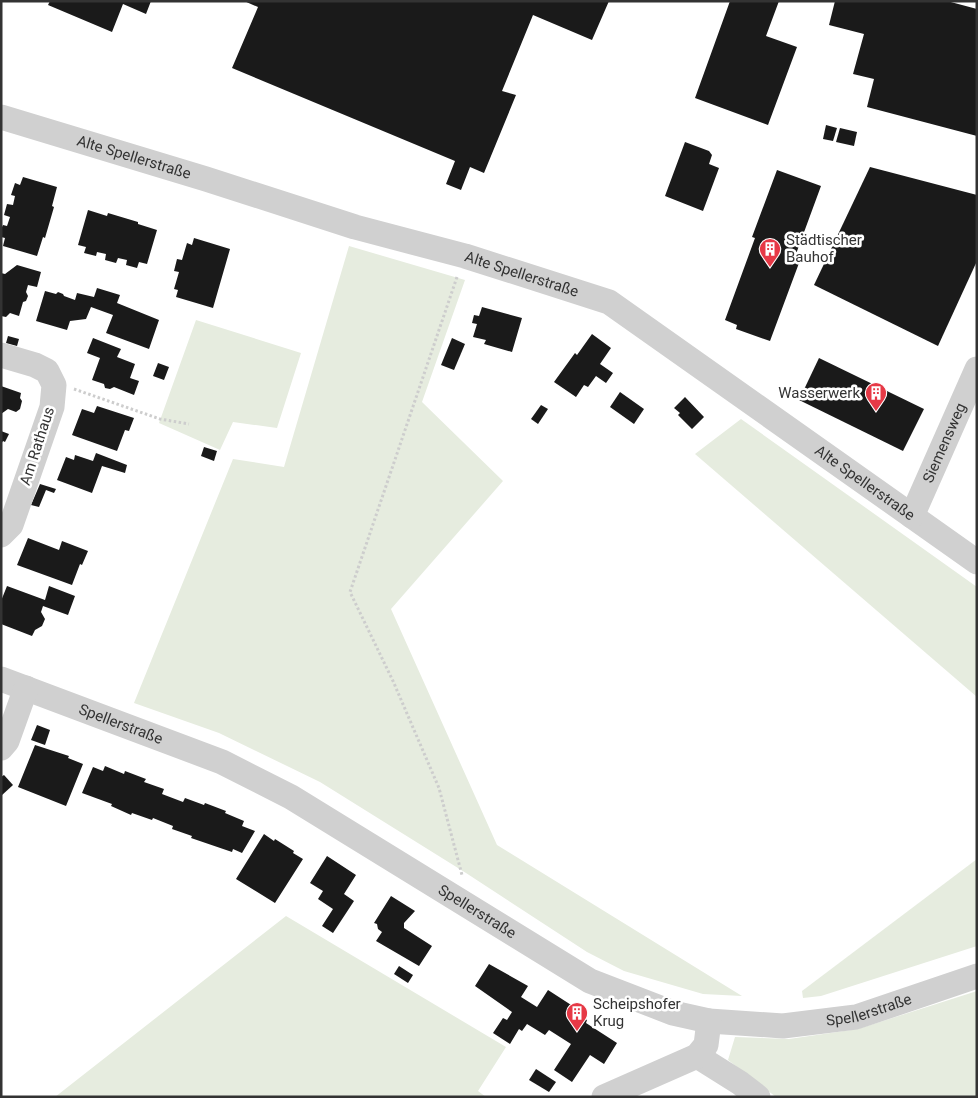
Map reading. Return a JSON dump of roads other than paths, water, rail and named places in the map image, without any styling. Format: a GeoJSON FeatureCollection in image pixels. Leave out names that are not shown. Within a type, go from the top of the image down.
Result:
{"type":"FeatureCollection","features":[{"type":"Feature","properties":{"kind":"street","name":"Alte Spellerstraße"},"geometry":{"type":"LineString","coordinates":[[2,119],[206,179],[355,227],[465,256],[609,302],[977,562]]}},
{"type":"Feature","properties":{"kind":"street","name":"Am Rathaus"},"geometry":{"type":"LineString","coordinates":[[1,355],[35,365],[47,372],[54,385],[52,407],[10,525],[1,535]]}},
{"type":"Feature","properties":{"kind":"street","name":"Siemensweg"},"geometry":{"type":"LineString","coordinates":[[912,516],[977,369]]}},
{"type":"Feature","properties":{"kind":"street","name":"Spellerstraße"},"geometry":{"type":"LineString","coordinates":[[1,679],[222,762],[291,797],[590,981],[673,1013],[709,1021],[783,1026],[856,1017],[977,976]]}},
{"type":"Feature","properties":{"kind":"street"},"geometry":{"type":"LineString","coordinates":[[1,748],[7,741],[26,688]]}},
{"type":"Feature","properties":{"kind":"street"},"geometry":{"type":"LineString","coordinates":[[604,1097],[697,1056],[706,1045],[709,1021]]}},
{"type":"Feature","properties":{"kind":"street"},"geometry":{"type":"LineString","coordinates":[[697,1056],[740,1083],[758,1097]]}},
{"type":"Feature","properties":{"kind":"place","name":"Städtischer Bauhof"},"geometry":{"type":"Point","coordinates":[770,268]}},
{"type":"Feature","properties":{"kind":"place","name":"Wasserwerk"},"geometry":{"type":"Point","coordinates":[876,412]}},
{"type":"Feature","properties":{"kind":"place","name":"Scheipshofer Krug"},"geometry":{"type":"Point","coordinates":[577,1032]}}]}
